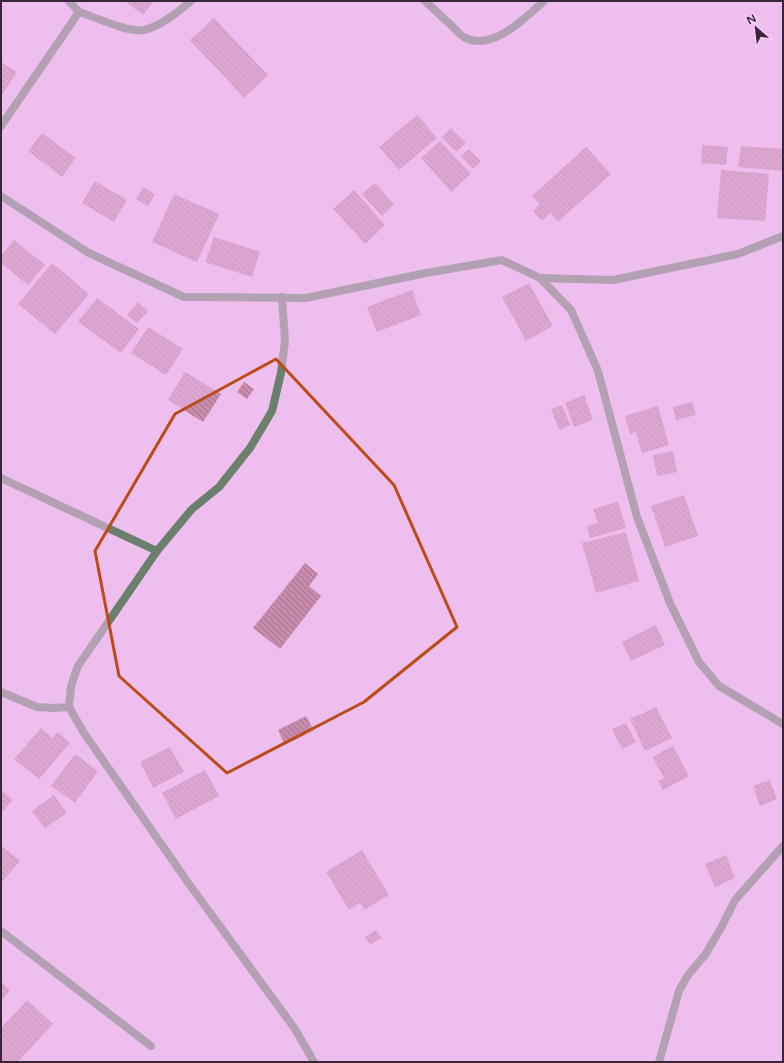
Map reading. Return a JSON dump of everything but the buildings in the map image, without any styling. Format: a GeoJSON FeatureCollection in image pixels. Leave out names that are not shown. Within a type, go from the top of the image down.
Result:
{"type":"FeatureCollection","features":[{"type":"Feature","properties":{"kind":"street"},"geometry":{"type":"LineString","coordinates":[[69,1],[79,12],[130,30],[144,30],[175,15],[191,1]]}},
{"type":"Feature","properties":{"kind":"street"},"geometry":{"type":"LineString","coordinates":[[425,1],[464,37],[475,41],[485,41],[498,37],[520,23],[544,1]]}},
{"type":"Feature","properties":{"kind":"street"},"geometry":{"type":"LineString","coordinates":[[1,126],[79,12]]}},
{"type":"Feature","properties":{"kind":"street"},"geometry":{"type":"LineString","coordinates":[[1,196],[89,253],[184,297],[306,298],[426,273],[502,260],[540,278],[571,310],[598,371],[637,518],[670,603],[699,662],[719,686],[783,724]]}},
{"type":"Feature","properties":{"kind":"street"},"geometry":{"type":"LineString","coordinates":[[540,278],[613,280],[738,254],[783,236]]}},
{"type":"Feature","properties":{"kind":"street"},"geometry":{"type":"LineString","coordinates":[[282,297],[285,341],[281,373],[272,411],[250,448],[218,486],[192,509],[157,551],[78,666],[70,686],[69,707],[84,733],[189,884],[295,1029],[314,1062]]}},
{"type":"Feature","properties":{"kind":"street"},"geometry":{"type":"LineString","coordinates":[[1,478],[157,551]]}},
{"type":"Feature","properties":{"kind":"street"},"geometry":{"type":"LineString","coordinates":[[1,692],[37,707],[69,707]]}},
{"type":"Feature","properties":{"kind":"street"},"geometry":{"type":"LineString","coordinates":[[659,1062],[679,991],[688,975],[705,955],[735,900],[783,846]]}},
{"type":"Feature","properties":{"kind":"street"},"geometry":{"type":"LineString","coordinates":[[1,931],[151,1046]]}},
{"type":"Feature","properties":{"kind":"highlighted area"},"geometry":{"type":"Polygon","coordinates":[[[276,359],[394,485],[457,627],[364,702],[227,773],[119,676],[95,551],[175,414],[276,359]]]}}]}
